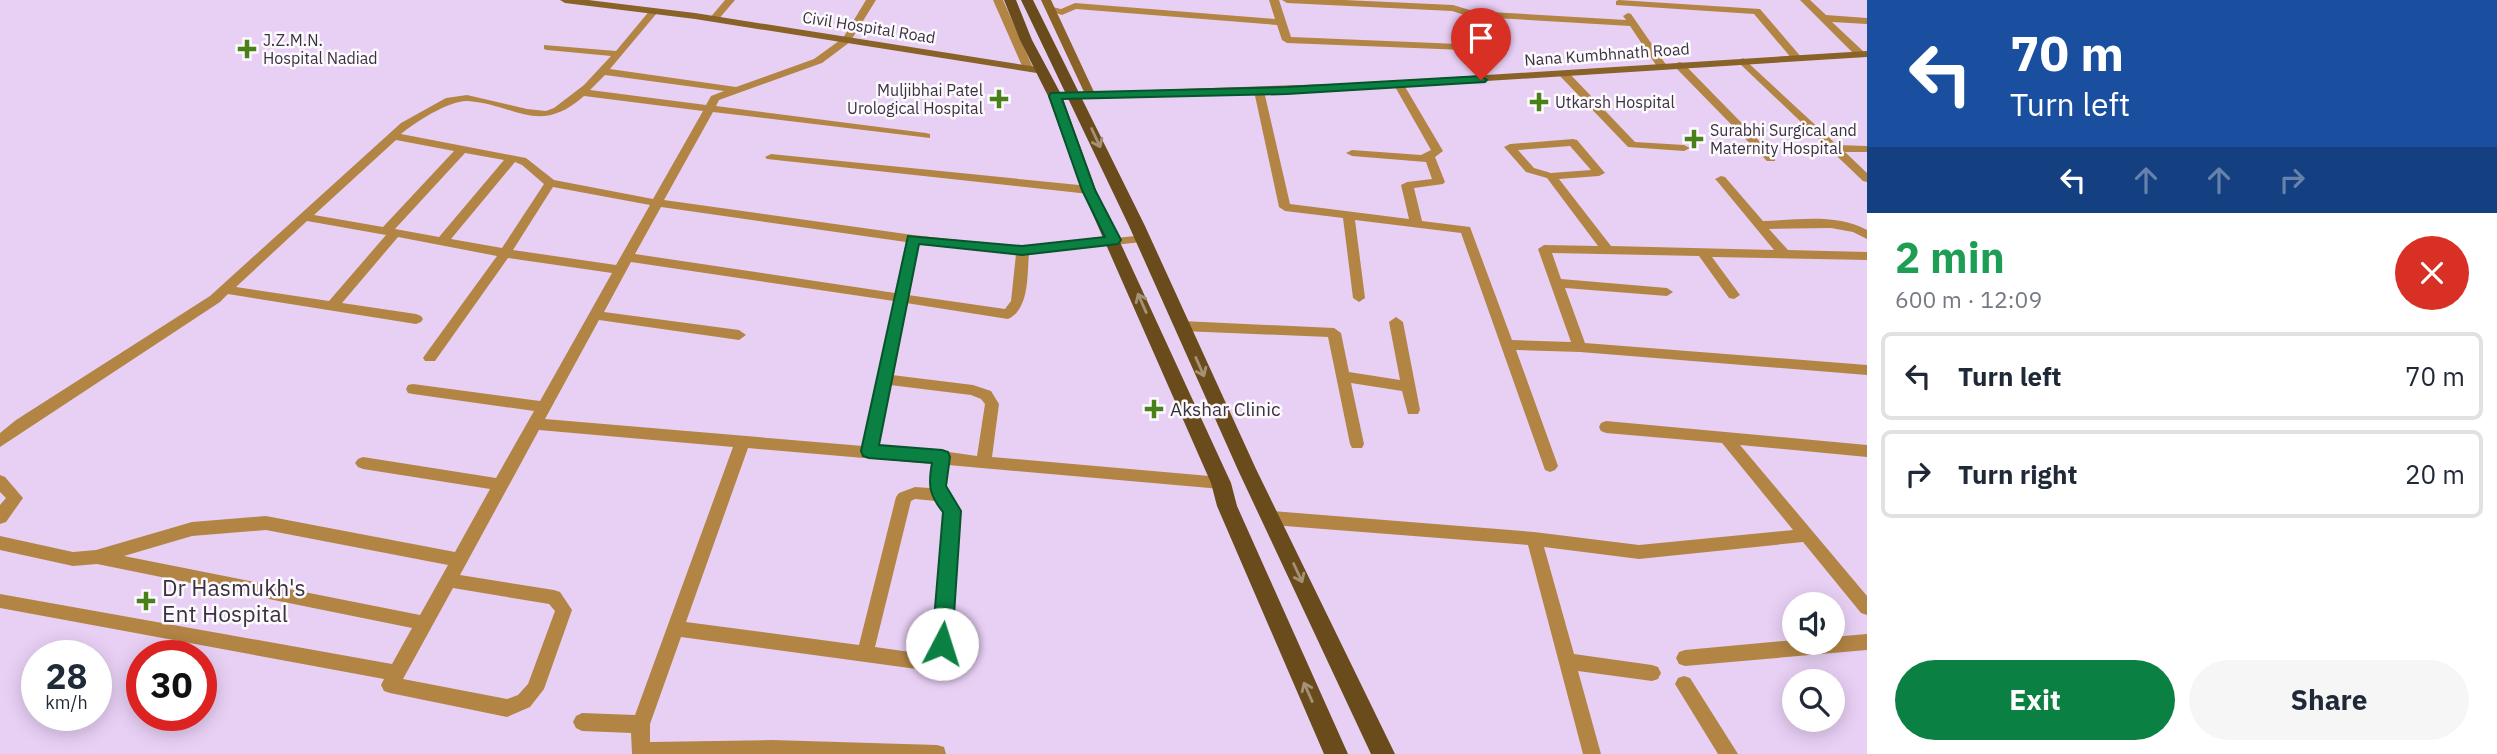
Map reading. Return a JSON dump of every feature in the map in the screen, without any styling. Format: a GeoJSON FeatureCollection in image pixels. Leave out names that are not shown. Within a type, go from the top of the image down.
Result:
{"type":"FeatureCollection","features":[{"type":"Feature","properties":{"kind":"main road","name":"Civil Hospital Road"},"geometry":{"type":"LineString","coordinates":[[565,0],[594,1],[1035,69]]}},
{"type":"Feature","properties":{"kind":"main road"},"geometry":{"type":"LineString","coordinates":[[1010,0],[1035,69],[1055,96],[1088,190],[1114,240],[1336,754]]}},
{"type":"Feature","properties":{"kind":"main road"},"geometry":{"type":"LineString","coordinates":[[1027,0],[1083,96]]}},
{"type":"Feature","properties":{"kind":"main road"},"geometry":{"type":"LineString","coordinates":[[1046,0],[1142,238],[1247,470],[1383,754]]}},
{"type":"Feature","properties":{"kind":"main road","name":"Nana Kumbhnath Road"},"geometry":{"type":"LineString","coordinates":[[1055,96],[1399,85],[1864,54]]}},
{"type":"Feature","properties":{"kind":"street"},"geometry":{"type":"LineString","coordinates":[[714,19],[730,0]]}},
{"type":"Feature","properties":{"kind":"street"},"geometry":{"type":"LineString","coordinates":[[448,580],[554,597],[561,603],[564,610],[534,689],[524,701],[507,708],[390,685],[425,623],[448,580],[459,560],[715,99],[818,61],[847,40],[871,0]]}},
{"type":"Feature","properties":{"kind":"street"},"geometry":{"type":"LineString","coordinates":[[998,0],[1035,69]]}},
{"type":"Feature","properties":{"kind":"street"},"geometry":{"type":"LineString","coordinates":[[1274,0],[1287,40],[1490,48],[1472,13]]}},
{"type":"Feature","properties":{"kind":"street"},"geometry":{"type":"LineString","coordinates":[[1287,0],[1453,8],[1472,13],[1632,23]]}},
{"type":"Feature","properties":{"kind":"street"},"geometry":{"type":"LineString","coordinates":[[1805,0],[1864,54]]}},
{"type":"Feature","properties":{"kind":"street"},"geometry":{"type":"LineString","coordinates":[[1618,1],[1662,66]]}},
{"type":"Feature","properties":{"kind":"street"},"geometry":{"type":"LineString","coordinates":[[1618,1],[1757,11],[1797,58]]}},
{"type":"Feature","properties":{"kind":"street"},"geometry":{"type":"LineString","coordinates":[[1052,10],[1062,12],[1075,6],[1129,5],[1281,22]]}},
{"type":"Feature","properties":{"kind":"street"},"geometry":{"type":"LineString","coordinates":[[0,440],[228,290],[405,125],[450,100],[467,98],[547,114],[563,109],[618,54],[654,11]]}},
{"type":"Feature","properties":{"kind":"street"},"geometry":{"type":"LineString","coordinates":[[1822,18],[1867,21]]}},
{"type":"Feature","properties":{"kind":"street"},"geometry":{"type":"LineString","coordinates":[[547,47],[618,54]]}},
{"type":"Feature","properties":{"kind":"street"},"geometry":{"type":"LineString","coordinates":[[1743,61],[1867,179]]}},
{"type":"Feature","properties":{"kind":"street"},"geometry":{"type":"LineString","coordinates":[[1679,65],[1771,159]]}},
{"type":"Feature","properties":{"kind":"street"},"geometry":{"type":"LineString","coordinates":[[601,71],[738,90]]}},
{"type":"Feature","properties":{"kind":"street"},"geometry":{"type":"LineString","coordinates":[[1564,74],[1632,145],[1684,148]]}},
{"type":"Feature","properties":{"kind":"street"},"geometry":{"type":"LineString","coordinates":[[1352,153],[1423,159],[1437,151],[1399,85]]}},
{"type":"Feature","properties":{"kind":"street"},"geometry":{"type":"LineString","coordinates":[[1259,91],[1285,207],[1466,230],[1550,466]]}},
{"type":"Feature","properties":{"kind":"street"},"geometry":{"type":"LineString","coordinates":[[582,92],[711,106],[926,135]]}},
{"type":"Feature","properties":{"kind":"street"},"geometry":{"type":"LineString","coordinates":[[394,136],[512,158],[531,164],[538,176],[550,183],[657,203],[913,239],[1023,251],[1142,238]]}},
{"type":"Feature","properties":{"kind":"street"},"geometry":{"type":"LineString","coordinates":[[1551,176],[1600,173],[1573,142],[1510,147],[1530,170],[1551,176],[1607,250]]}},
{"type":"Feature","properties":{"kind":"street"},"geometry":{"type":"LineString","coordinates":[[1835,148],[1867,149]]}},
{"type":"Feature","properties":{"kind":"street"},"geometry":{"type":"LineString","coordinates":[[333,304],[461,149]]}},
{"type":"Feature","properties":{"kind":"street"},"geometry":{"type":"LineString","coordinates":[[1416,222],[1407,185],[1439,182],[1429,156]]}},
{"type":"Feature","properties":{"kind":"street"},"geometry":{"type":"LineString","coordinates":[[771,157],[1088,190]]}},
{"type":"Feature","properties":{"kind":"street"},"geometry":{"type":"LineString","coordinates":[[442,242],[512,158]]}},
{"type":"Feature","properties":{"kind":"street"},"geometry":{"type":"LineString","coordinates":[[1721,179],[1785,255]]}},
{"type":"Feature","properties":{"kind":"street"},"geometry":{"type":"LineString","coordinates":[[430,358],[505,253],[550,183]]}},
{"type":"Feature","properties":{"kind":"street"},"geometry":{"type":"LineString","coordinates":[[1349,216],[1359,298]]}},
{"type":"Feature","properties":{"kind":"street"},"geometry":{"type":"LineString","coordinates":[[306,217],[505,253],[624,263],[1008,314],[1017,302],[1023,251]]}},
{"type":"Feature","properties":{"kind":"street"},"geometry":{"type":"LineString","coordinates":[[1760,225],[1841,225],[1860,230],[1867,235]]}},
{"type":"Feature","properties":{"kind":"street"},"geometry":{"type":"LineString","coordinates":[[869,451],[913,239]]}},
{"type":"Feature","properties":{"kind":"street"},"geometry":{"type":"LineString","coordinates":[[1580,347],[1544,249],[1867,257]]}},
{"type":"Feature","properties":{"kind":"street"},"geometry":{"type":"LineString","coordinates":[[1703,253],[1734,295]]}},
{"type":"Feature","properties":{"kind":"street"},"geometry":{"type":"LineString","coordinates":[[1557,283],[1667,292]]}},
{"type":"Feature","properties":{"kind":"street"},"geometry":{"type":"LineString","coordinates":[[228,290],[333,304],[416,319]]}},
{"type":"Feature","properties":{"kind":"street"},"geometry":{"type":"LineString","coordinates":[[595,315],[739,335]]}},
{"type":"Feature","properties":{"kind":"street"},"geometry":{"type":"LineString","coordinates":[[1395,322],[1413,410]]}},
{"type":"Feature","properties":{"kind":"street"},"geometry":{"type":"LineString","coordinates":[[1182,326],[1334,333],[1357,444]]}},
{"type":"Feature","properties":{"kind":"street"},"geometry":{"type":"LineString","coordinates":[[1507,345],[1580,347],[1867,370]]}},
{"type":"Feature","properties":{"kind":"street"},"geometry":{"type":"LineString","coordinates":[[1342,376],[1409,387]]}},
{"type":"Feature","properties":{"kind":"street"},"geometry":{"type":"LineString","coordinates":[[884,379],[973,390],[986,395],[992,404],[984,461]]}},
{"type":"Feature","properties":{"kind":"street"},"geometry":{"type":"LineString","coordinates":[[413,389],[544,407]]}},
{"type":"Feature","properties":{"kind":"street"},"geometry":{"type":"LineString","coordinates":[[535,424],[1220,483]]}},
{"type":"Feature","properties":{"kind":"street"},"geometry":{"type":"LineString","coordinates":[[1606,427],[1867,451]]}},
{"type":"Feature","properties":{"kind":"street"},"geometry":{"type":"LineString","coordinates":[[1725,437],[1867,608]]}},
{"type":"Feature","properties":{"kind":"street"},"geometry":{"type":"LineString","coordinates":[[743,441],[641,724],[639,752],[937,754]]}},
{"type":"Feature","properties":{"kind":"street"},"geometry":{"type":"LineString","coordinates":[[675,628],[924,662],[933,659],[942,644],[952,511],[937,486],[942,457]]}},
{"type":"Feature","properties":{"kind":"street"},"geometry":{"type":"LineString","coordinates":[[363,463],[501,485]]}},
{"type":"Feature","properties":{"kind":"street"},"geometry":{"type":"LineString","coordinates":[[0,481],[15,498],[0,517]]}},
{"type":"Feature","properties":{"kind":"street"},"geometry":{"type":"LineString","coordinates":[[865,654],[904,497],[915,493],[940,495]]}},
{"type":"Feature","properties":{"kind":"street"},"geometry":{"type":"LineString","coordinates":[[1272,518],[1534,539],[1639,552],[1807,535]]}},
{"type":"Feature","properties":{"kind":"street"},"geometry":{"type":"LineString","coordinates":[[0,543],[73,559],[96,557],[192,529],[266,523],[459,560]]}},
{"type":"Feature","properties":{"kind":"street"},"geometry":{"type":"LineString","coordinates":[[1534,539],[1592,754]]}},
{"type":"Feature","properties":{"kind":"street"},"geometry":{"type":"LineString","coordinates":[[96,557],[425,623]]}},
{"type":"Feature","properties":{"kind":"street"},"geometry":{"type":"LineString","coordinates":[[0,601],[397,673]]}},
{"type":"Feature","properties":{"kind":"street"},"geometry":{"type":"LineString","coordinates":[[1685,658],[1867,642]]}},
{"type":"Feature","properties":{"kind":"street"},"geometry":{"type":"LineString","coordinates":[[1566,661],[1652,673]]}},
{"type":"Feature","properties":{"kind":"street"},"geometry":{"type":"LineString","coordinates":[[1684,684],[1729,754]]}},
{"type":"Feature","properties":{"kind":"street"},"geometry":{"type":"LineString","coordinates":[[582,722],[641,724]]}},
{"type":"Feature","properties":{"kind":"place","name":"J.Z.M.N. Hospital Nadiad"},"geometry":{"type":"Point","coordinates":[247,49]}},
{"type":"Feature","properties":{"kind":"place","name":"Muljibhai Patel Urological Hospital"},"geometry":{"type":"Point","coordinates":[999,99]}},
{"type":"Feature","properties":{"kind":"place","name":"Utkarsh Hospital"},"geometry":{"type":"Point","coordinates":[1539,102]}},
{"type":"Feature","properties":{"kind":"place","name":"Surabhi Surgical and Maternity Hospital"},"geometry":{"type":"Point","coordinates":[1694,139]}},
{"type":"Feature","properties":{"kind":"place","name":"Akshar Clinic"},"geometry":{"type":"Point","coordinates":[1154,409]}},
{"type":"Feature","properties":{"kind":"place","name":"Dr Hasmukh's Ent Hospital"},"geometry":{"type":"Point","coordinates":[146,601]}},
{"type":"Feature","properties":{"kind":"route"},"geometry":{"type":"LineString","coordinates":[[942,644],[952,511],[937,486],[942,457],[869,451],[913,239],[1022,251],[1114,240],[1088,190],[1055,96],[1287,90],[1481,80]]}}]}
